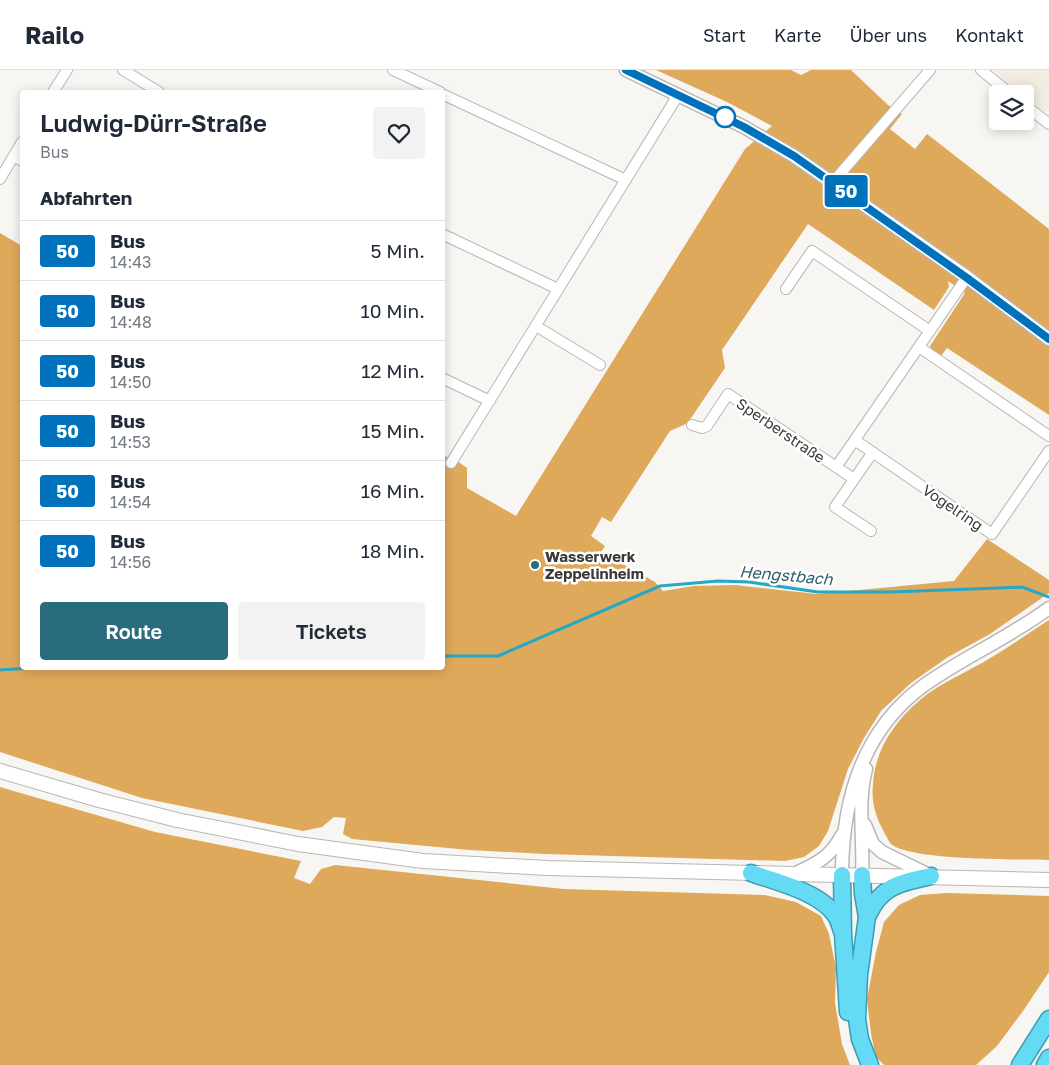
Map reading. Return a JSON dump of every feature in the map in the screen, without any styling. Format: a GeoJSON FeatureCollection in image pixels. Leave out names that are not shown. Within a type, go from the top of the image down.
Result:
{"type":"FeatureCollection","features":[{"type":"Feature","properties":{"kind":"highway"},"geometry":{"type":"LineString","coordinates":[[751,872],[813,897],[826,905],[836,916],[843,933]]}},
{"type":"Feature","properties":{"kind":"highway"},"geometry":{"type":"LineString","coordinates":[[842,874],[843,933],[848,1014],[856,1050],[862,1065]]}},
{"type":"Feature","properties":{"kind":"highway"},"geometry":{"type":"LineString","coordinates":[[862,875],[867,917],[859,974],[858,1019],[860,1039],[870,1065]]}},
{"type":"Feature","properties":{"kind":"highway"},"geometry":{"type":"LineString","coordinates":[[867,917],[880,896],[887,891],[909,881],[931,876]]}},
{"type":"Feature","properties":{"kind":"highway"},"geometry":{"type":"LineString","coordinates":[[1020,1065],[1049,1019]]}},
{"type":"Feature","properties":{"kind":"highway"},"geometry":{"type":"LineString","coordinates":[[1008,1065],[1036,1039]]}},
{"type":"Feature","properties":{"kind":"highway"},"geometry":{"type":"LineString","coordinates":[[1044,1065],[1049,1058]]}},
{"type":"Feature","properties":{"kind":"main road"},"geometry":{"type":"LineString","coordinates":[[0,771],[98,800],[177,820],[298,844],[423,861],[513,866],[1049,880]]}},
{"type":"Feature","properties":{"kind":"street"},"geometry":{"type":"LineString","coordinates":[[55,90],[68,70]]}},
{"type":"Feature","properties":{"kind":"street"},"geometry":{"type":"LineString","coordinates":[[123,70],[156,90]]}},
{"type":"Feature","properties":{"kind":"street"},"geometry":{"type":"LineString","coordinates":[[393,70],[435,90]]}},
{"type":"Feature","properties":{"kind":"street"},"geometry":{"type":"LineString","coordinates":[[626,70],[760,135],[833,182],[1049,339]]}},
{"type":"Feature","properties":{"kind":"street"},"geometry":{"type":"LineString","coordinates":[[833,182],[930,70]]}},
{"type":"Feature","properties":{"kind":"street"},"geometry":{"type":"LineString","coordinates":[[982,70],[1000,85]]}},
{"type":"Feature","properties":{"kind":"street"},"geometry":{"type":"LineString","coordinates":[[445,95],[626,180]]}},
{"type":"Feature","properties":{"kind":"street"},"geometry":{"type":"LineString","coordinates":[[451,463],[678,95]]}},
{"type":"Feature","properties":{"kind":"street"},"geometry":{"type":"LineString","coordinates":[[1034,112],[1049,124]]}},
{"type":"Feature","properties":{"kind":"street"},"geometry":{"type":"LineString","coordinates":[[0,179],[18,158]]}},
{"type":"Feature","properties":{"kind":"street"},"geometry":{"type":"LineString","coordinates":[[445,235],[558,289]]}},
{"type":"Feature","properties":{"kind":"street"},"geometry":{"type":"LineString","coordinates":[[786,289],[812,251],[930,331]]}},
{"type":"Feature","properties":{"kind":"street"},"geometry":{"type":"LineString","coordinates":[[836,467],[967,278]]}},
{"type":"Feature","properties":{"kind":"street"},"geometry":{"type":"LineString","coordinates":[[536,326],[600,365]]}},
{"type":"Feature","properties":{"kind":"street"},"geometry":{"type":"LineString","coordinates":[[919,347],[1049,436]]}},
{"type":"Feature","properties":{"kind":"street"},"geometry":{"type":"LineString","coordinates":[[445,379],[490,401]]}},
{"type":"Feature","properties":{"kind":"street","name":"Sperberstraße"},"geometry":{"type":"LineString","coordinates":[[692,425],[702,428],[706,426],[728,394],[854,479]]}},
{"type":"Feature","properties":{"kind":"street","name":"Vogelring"},"geometry":{"type":"LineString","coordinates":[[856,440],[992,534],[1049,451]]}},
{"type":"Feature","properties":{"kind":"street"},"geometry":{"type":"LineString","coordinates":[[871,531],[835,506],[873,452]]}},
{"type":"Feature","properties":{"kind":"street"},"geometry":{"type":"LineString","coordinates":[[842,874],[844,831],[851,793],[865,755],[892,715],[916,692],[949,670],[1010,635],[1049,608]]}},
{"type":"Feature","properties":{"kind":"street"},"geometry":{"type":"LineString","coordinates":[[862,875],[861,801],[863,781],[874,741]]}},
{"type":"Feature","properties":{"kind":"street"},"geometry":{"type":"LineString","coordinates":[[862,819],[874,844],[882,852],[931,876]]}},
{"type":"Feature","properties":{"kind":"street"},"geometry":{"type":"LineString","coordinates":[[796,874],[827,857],[836,847],[844,831]]}},
{"type":"Feature","properties":{"kind":"shaded area"},"geometry":{"type":"Polygon","coordinates":[[[656,70],[791,70],[801,75],[811,70],[851,70],[888,105],[902,114],[890,129],[915,149],[927,134],[1049,229],[1049,415],[947,348],[941,356],[931,348],[930,346],[965,293],[948,281],[949,287],[934,310],[808,224],[722,350],[725,368],[691,418],[686,424],[670,431],[611,522],[602,517],[591,536],[605,546],[601,552],[655,582],[663,591],[693,586],[735,585],[817,594],[954,581],[987,539],[1049,580],[1049,593],[990,634],[948,657],[911,683],[881,711],[848,769],[828,831],[819,846],[804,857],[785,861],[545,854],[469,850],[352,839],[343,834],[346,818],[334,817],[322,827],[303,831],[142,798],[0,752],[0,233],[20,245],[20,670],[445,670],[445,456],[467,468],[467,488],[516,516],[745,149],[772,126],[727,102],[656,70]]]}},
{"type":"Feature","properties":{"kind":"shaded area"},"geometry":{"type":"Polygon","coordinates":[[[993,70],[1049,70],[1049,108],[1046,112],[1034,102],[1034,85],[1012,85],[993,70]]]}},
{"type":"Feature","properties":{"kind":"shaded area"},"geometry":{"type":"Polygon","coordinates":[[[1049,620],[1049,860],[966,858],[920,854],[902,850],[891,844],[877,816],[873,791],[878,760],[882,748],[894,727],[928,694],[999,653],[1049,620]]]}},
{"type":"Feature","properties":{"kind":"shaded area"},"geometry":{"type":"Polygon","coordinates":[[[0,787],[155,832],[301,861],[294,878],[310,884],[321,869],[335,865],[564,889],[765,895],[796,902],[821,916],[829,934],[836,968],[835,1003],[842,1044],[850,1065],[0,1065],[0,787]]]}},
{"type":"Feature","properties":{"kind":"shaded area"},"geometry":{"type":"Polygon","coordinates":[[[947,893],[1049,896],[1049,972],[997,1046],[976,1065],[884,1065],[876,1057],[867,999],[884,922],[899,905],[920,895],[947,893]]]}},
{"type":"Feature","properties":{"kind":"waterway","name":"Hengstbach"},"geometry":{"type":"LineString","coordinates":[[445,656],[498,656],[660,586],[718,581],[749,582],[818,592],[891,592],[1022,587],[1049,597]]}},
{"type":"Feature","properties":{"kind":"waterway","name":"Hengstbach"},"geometry":{"type":"LineString","coordinates":[[0,670],[20,669]]}},
{"type":"Feature","properties":{"kind":"bus line","name":"50"},"geometry":{"type":"LineString","coordinates":[[626,70],[769,140],[833,182],[1026,320],[1049,339]]}},
{"type":"Feature","properties":{"kind":"place","name":"Wasserwerk Zeppelinheim"},"geometry":{"type":"Point","coordinates":[535,565]}}]}
